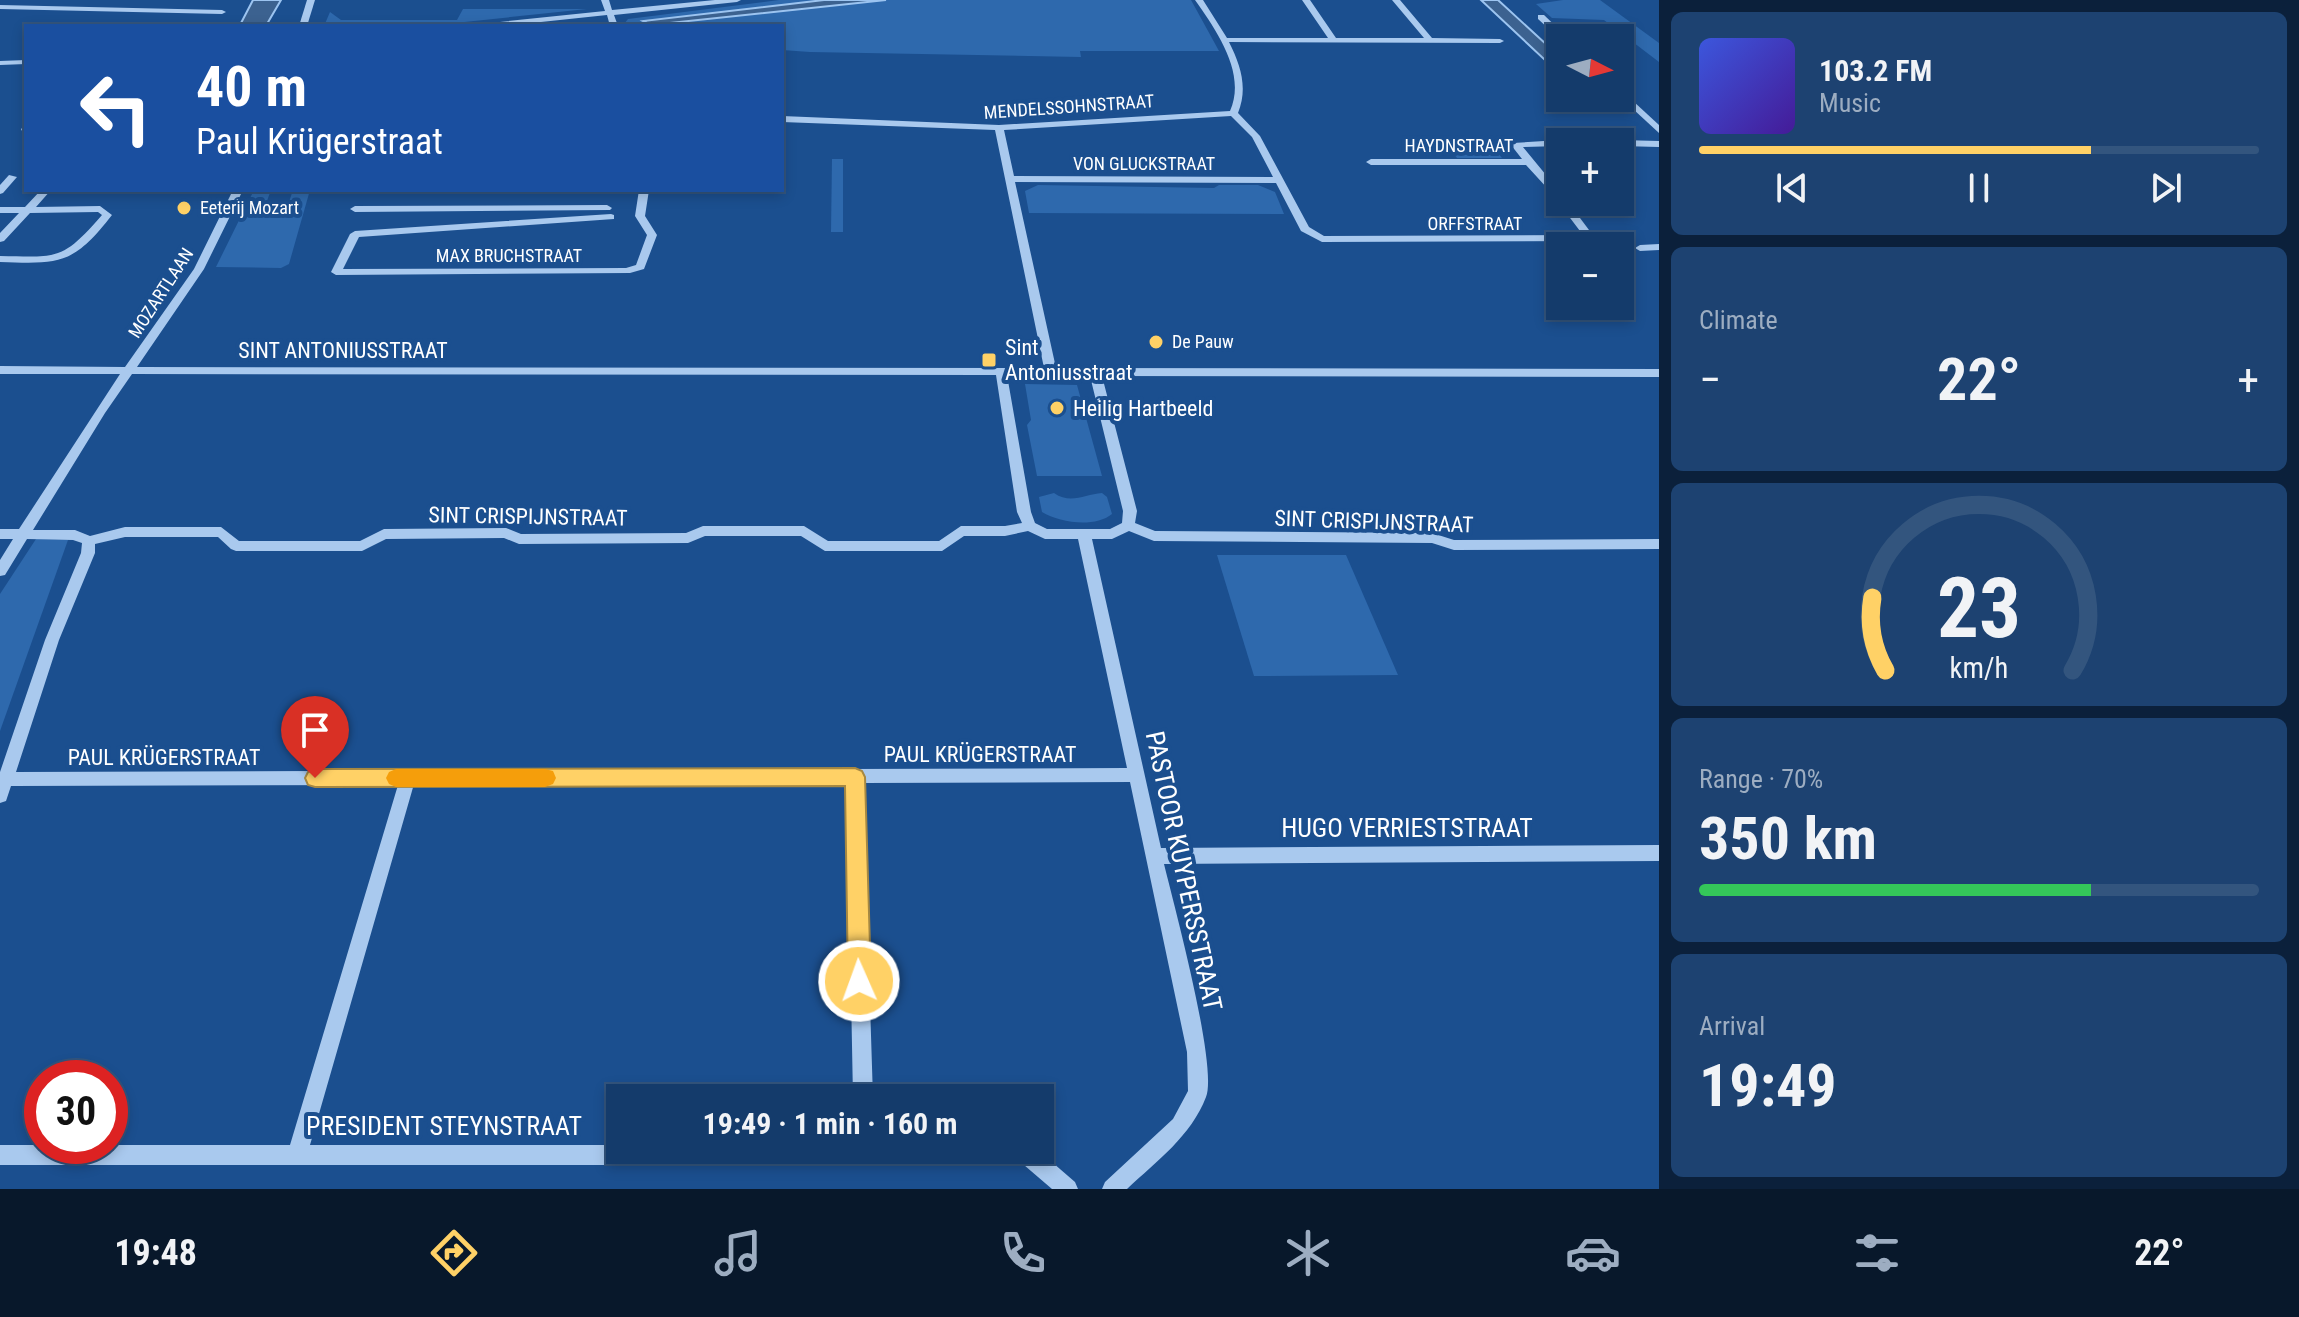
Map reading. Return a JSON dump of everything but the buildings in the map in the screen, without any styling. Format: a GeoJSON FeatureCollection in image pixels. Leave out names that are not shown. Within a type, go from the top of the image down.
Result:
{"type":"FeatureCollection","features":[{"type":"Feature","properties":{"kind":"street"},"geometry":{"type":"LineString","coordinates":[[304,24],[311,0]]}},
{"type":"Feature","properties":{"kind":"street"},"geometry":{"type":"LineString","coordinates":[[605,0],[613,24]]}},
{"type":"Feature","properties":{"kind":"street"},"geometry":{"type":"LineString","coordinates":[[500,24],[737,0]]}},
{"type":"Feature","properties":{"kind":"street"},"geometry":{"type":"LineString","coordinates":[[1199,0],[1227,40],[1240,99],[1233,113],[1256,136],[1279,180]]}},
{"type":"Feature","properties":{"kind":"street"},"geometry":{"type":"LineString","coordinates":[[1306,0],[1333,40]]}},
{"type":"Feature","properties":{"kind":"street"},"geometry":{"type":"LineString","coordinates":[[1396,0],[1430,41]]}},
{"type":"Feature","properties":{"kind":"street"},"geometry":{"type":"LineString","coordinates":[[0,7],[222,12]]}},
{"type":"Feature","properties":{"kind":"street"},"geometry":{"type":"LineString","coordinates":[[1541,17],[1549,24]]}},
{"type":"Feature","properties":{"kind":"street"},"geometry":{"type":"LineString","coordinates":[[1227,40],[1500,41]]}},
{"type":"Feature","properties":{"kind":"street"},"geometry":{"type":"LineString","coordinates":[[0,63],[24,62]]}},
{"type":"Feature","properties":{"kind":"street"},"geometry":{"type":"LineString","coordinates":[[1634,106],[1659,130]]}},
{"type":"Feature","properties":{"kind":"street","name":"MENDELSSOHNSTRAAT"},"geometry":{"type":"LineString","coordinates":[[784,119],[999,128],[1233,113]]}},
{"type":"Feature","properties":{"kind":"street"},"geometry":{"type":"LineString","coordinates":[[999,128],[1051,372]]}},
{"type":"Feature","properties":{"kind":"street"},"geometry":{"type":"LineString","coordinates":[[1634,143],[1659,144]]}},
{"type":"Feature","properties":{"kind":"street","name":"HAYDNSTRAAT"},"geometry":{"type":"LineString","coordinates":[[1529,162],[1516,145],[1546,144]]}},
{"type":"Feature","properties":{"kind":"street","name":"HAYDNSTRAAT"},"geometry":{"type":"LineString","coordinates":[[1371,162],[1529,162]]}},
{"type":"Feature","properties":{"kind":"street","name":"ORFFSTRAAT"},"geometry":{"type":"LineString","coordinates":[[1529,162],[1546,182]]}},
{"type":"Feature","properties":{"kind":"street"},"geometry":{"type":"LineString","coordinates":[[0,191],[12,177]]}},
{"type":"Feature","properties":{"kind":"street","name":"VON GLUCKSTRAAT"},"geometry":{"type":"LineString","coordinates":[[1010,179],[1279,180]]}},
{"type":"Feature","properties":{"kind":"street","name":"ORFFSTRAAT"},"geometry":{"type":"LineString","coordinates":[[1279,180],[1305,229],[1315,237],[1590,238],[1574,216]]}},
{"type":"Feature","properties":{"kind":"street"},"geometry":{"type":"LineString","coordinates":[[0,239],[44,192]]}},
{"type":"Feature","properties":{"kind":"street","name":"MOZARTLAAN"},"geometry":{"type":"LineString","coordinates":[[0,571],[130,369],[199,269],[237,192]]}},
{"type":"Feature","properties":{"kind":"street","name":"MAX BRUCHSTRAAT"},"geometry":{"type":"LineString","coordinates":[[369,209],[336,272],[626,271],[640,267],[652,235],[640,216],[644,192]]}},
{"type":"Feature","properties":{"kind":"street"},"geometry":{"type":"LineString","coordinates":[[0,210],[100,209],[107,215],[77,251],[67,257],[0,259]]}},
{"type":"Feature","properties":{"kind":"street","name":"MAX BRUCHSTRAAT"},"geometry":{"type":"LineString","coordinates":[[355,209],[575,214]]}},
{"type":"Feature","properties":{"kind":"street","name":"MAX BRUCHSTRAAT"},"geometry":{"type":"LineString","coordinates":[[355,234],[611,212]]}},
{"type":"Feature","properties":{"kind":"street"},"geometry":{"type":"LineString","coordinates":[[1640,248],[1659,247]]}},
{"type":"Feature","properties":{"kind":"street","name":"SINT ANTONIUSSTRAAT"},"geometry":{"type":"LineString","coordinates":[[0,370],[1659,373]]}},
{"type":"Feature","properties":{"kind":"street"},"geometry":{"type":"LineString","coordinates":[[1001,372],[1024,512],[1030,526]]}},
{"type":"Feature","properties":{"kind":"street"},"geometry":{"type":"LineString","coordinates":[[1095,372],[1130,511],[1128,525]]}},
{"type":"Feature","properties":{"kind":"street","name":"SINT CRISPIJNSTRAAT"},"geometry":{"type":"LineString","coordinates":[[0,534],[75,535],[89,541],[125,532],[221,532],[236,546],[362,546],[384,534],[688,538],[703,531],[804,531],[825,546],[942,546],[961,531],[1005,531],[1030,526],[1045,534],[1112,534],[1128,525],[1154,536],[1432,538],[1454,545],[1659,544]]}},
{"type":"Feature","properties":{"kind":"street","name":"PASTOOR KUYPERSSTRAAT"},"geometry":{"type":"LineString","coordinates":[[1084,534],[1197,1052],[1198,1093],[1180,1126],[1112,1189]]}},
{"type":"Feature","properties":{"kind":"street"},"geometry":{"type":"LineString","coordinates":[[0,796],[52,640],[88,553],[89,541]]}},
{"type":"Feature","properties":{"kind":"street","name":"PAUL KRÜGERSTRAAT"},"geometry":{"type":"LineString","coordinates":[[6,779],[1137,775]]}},
{"type":"Feature","properties":{"kind":"street"},"geometry":{"type":"LineString","coordinates":[[855,777],[863,1084]]}},
{"type":"Feature","properties":{"kind":"street"},"geometry":{"type":"LineString","coordinates":[[297,1154],[408,778]]}},
{"type":"Feature","properties":{"kind":"street","name":"HUGO VERRIESTSTRAAT"},"geometry":{"type":"LineString","coordinates":[[1154,856],[1659,853]]}},
{"type":"Feature","properties":{"kind":"street","name":"PRESIDENT STEYNSTRAAT"},"geometry":{"type":"LineString","coordinates":[[0,1155],[606,1152]]}},
{"type":"Feature","properties":{"kind":"street","name":"PRESIDENT STEYNSTRAAT"},"geometry":{"type":"LineString","coordinates":[[1039,1164],[1068,1189]]}},
{"type":"Feature","properties":{"kind":"shaded area"},"geometry":{"type":"Polygon","coordinates":[[[253,0],[281,0],[267,24],[241,24],[253,0]]]}},
{"type":"Feature","properties":{"kind":"shaded area"},"geometry":{"type":"Polygon","coordinates":[[[779,0],[824,0],[644,21],[649,24],[624,24],[628,19],[779,0]]]}},
{"type":"Feature","properties":{"kind":"shaded area"},"geometry":{"type":"Polygon","coordinates":[[[824,0],[886,0],[660,24],[643,21],[824,0]]]}},
{"type":"Feature","properties":{"kind":"shaded area"},"geometry":{"type":"Polygon","coordinates":[[[886,0],[1191,0],[1219,51],[1080,51],[1081,57],[784,50],[784,24],[660,24],[886,0]]]}},
{"type":"Feature","properties":{"kind":"shaded area"},"geometry":{"type":"Polygon","coordinates":[[[1481,0],[1498,0],[1546,44],[1546,61],[1481,0]]]}},
{"type":"Feature","properties":{"kind":"shaded area"},"geometry":{"type":"Polygon","coordinates":[[[1600,0],[1633,24],[1552,18],[1536,4],[1600,0]]]}},
{"type":"Feature","properties":{"kind":"shaded area"},"geometry":{"type":"Polygon","coordinates":[[[463,9],[587,9],[445,24],[325,24],[330,12],[341,20],[457,20],[463,9]]]}},
{"type":"Feature","properties":{"kind":"shaded area"},"geometry":{"type":"Polygon","coordinates":[[[1634,25],[1659,43],[1659,62],[1634,43],[1634,25]]]}},
{"type":"Feature","properties":{"kind":"shaded area"},"geometry":{"type":"Polygon","coordinates":[[[1443,139],[1487,139],[1502,158],[1457,158],[1443,139]]]}},
{"type":"Feature","properties":{"kind":"shaded area"},"geometry":{"type":"Polygon","coordinates":[[[832,159],[843,159],[843,232],[831,232],[832,159]]]}},
{"type":"Feature","properties":{"kind":"shaded area"},"geometry":{"type":"Polygon","coordinates":[[[1038,185],[1214,188],[1219,185],[1258,185],[1275,192],[1284,214],[1029,213],[1025,191],[1038,185]]]}},
{"type":"Feature","properties":{"kind":"shaded area"},"geometry":{"type":"Polygon","coordinates":[[[253,192],[270,192],[264,209],[288,205],[292,192],[309,192],[289,264],[281,268],[216,267],[253,192]]]}},
{"type":"Feature","properties":{"kind":"shaded area"},"geometry":{"type":"Polygon","coordinates":[[[1025,384],[1077,385],[1102,476],[1037,476],[1027,425],[1031,420],[1025,384]]]}},
{"type":"Feature","properties":{"kind":"shaded area"},"geometry":{"type":"Polygon","coordinates":[[[1054,493],[1072,499],[1102,493],[1107,497],[1112,514],[1087,522],[1049,516],[1042,512],[1039,497],[1054,493]]]}},
{"type":"Feature","properties":{"kind":"shaded area"},"geometry":{"type":"Polygon","coordinates":[[[36,539],[68,540],[0,731],[0,594],[36,539]]]}},
{"type":"Feature","properties":{"kind":"shaded area"},"geometry":{"type":"Polygon","coordinates":[[[1217,555],[1346,555],[1398,675],[1254,676],[1217,555]]]}},
{"type":"Feature","properties":{"kind":"slow traffic"},"geometry":{"type":"LineString","coordinates":[[396,778],[545,778]]}},
{"type":"Feature","properties":{"kind":"place","name":"Eeterij Mozart"},"geometry":{"type":"Point","coordinates":[184,208]}},
{"type":"Feature","properties":{"kind":"place","name":"De Pauw"},"geometry":{"type":"Point","coordinates":[1156,342]}},
{"type":"Feature","properties":{"kind":"place","name":"Sint Antoniusstraat"},"geometry":{"type":"Point","coordinates":[989,360]}},
{"type":"Feature","properties":{"kind":"place","name":"Heilig Hartbeeld"},"geometry":{"type":"Point","coordinates":[1057,408]}},
{"type":"Feature","properties":{"kind":"route"},"geometry":{"type":"LineString","coordinates":[[315,778],[855,777],[859,981]]}}]}
